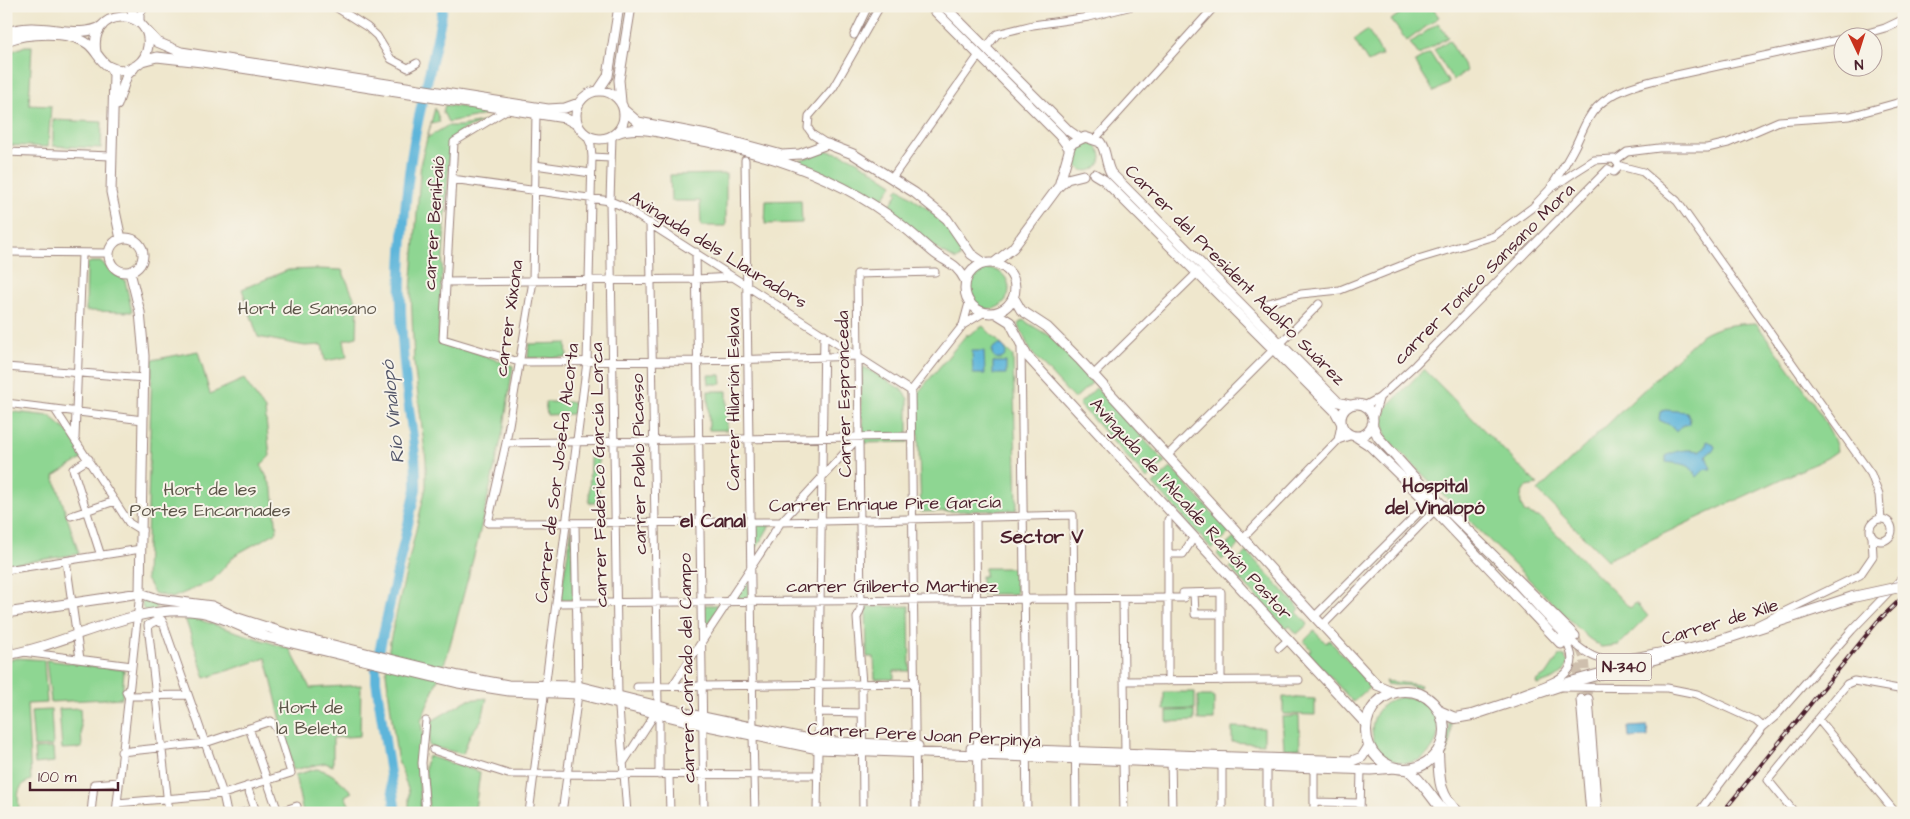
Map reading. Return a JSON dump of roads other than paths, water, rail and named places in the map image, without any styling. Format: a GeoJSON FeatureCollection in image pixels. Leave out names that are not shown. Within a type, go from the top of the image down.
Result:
{"type":"FeatureCollection","features":[{"type":"Feature","properties":{"kind":"highway","name":"Carrer de Xile"},"geometry":{"type":"LineString","coordinates":[[1439,711],[1455,718],[1486,710],[1558,687],[1709,644],[1853,597],[1904,586]]}},
{"type":"Feature","properties":{"kind":"highway","name":"N-340"},"geometry":{"type":"LineString","coordinates":[[1394,692],[1412,692],[1423,695],[1439,711]]}},
{"type":"Feature","properties":{"kind":"highway"},"geometry":{"type":"LineString","coordinates":[[1394,692],[1379,701],[1368,715],[1366,724],[1369,746],[1380,760],[1395,768],[1407,769],[1419,766],[1430,760],[1438,751]]}},
{"type":"Feature","properties":{"kind":"highway"},"geometry":{"type":"LineString","coordinates":[[1439,711],[1444,731],[1438,751],[1442,793],[1449,804],[1459,813]]}},
{"type":"Feature","properties":{"kind":"highway"},"geometry":{"type":"LineString","coordinates":[[1407,769],[1419,779],[1429,796],[1445,813]]}},
{"type":"Feature","properties":{"kind":"main road"},"geometry":{"type":"LineString","coordinates":[[113,18],[121,6]]}},
{"type":"Feature","properties":{"kind":"main road"},"geometry":{"type":"LineString","coordinates":[[114,115],[127,75],[139,63],[148,48],[149,42],[131,6]]}},
{"type":"Feature","properties":{"kind":"main road"},"geometry":{"type":"LineString","coordinates":[[598,91],[608,76],[619,6]]}},
{"type":"Feature","properties":{"kind":"main road"},"geometry":{"type":"LineString","coordinates":[[615,134],[623,123],[619,80],[631,6]]}},
{"type":"Feature","properties":{"kind":"main road"},"geometry":{"type":"LineString","coordinates":[[930,6],[1069,131],[1079,138],[1095,138],[1104,146],[1106,158],[1102,168],[1094,174],[1082,175],[1067,180],[1059,186],[1013,248],[994,263]]}},
{"type":"Feature","properties":{"kind":"main road"},"geometry":{"type":"LineString","coordinates":[[944,6],[1069,148]]}},
{"type":"Feature","properties":{"kind":"main road"},"geometry":{"type":"LineString","coordinates":[[6,33],[36,27],[88,32],[120,16],[139,24],[157,42],[181,52],[447,96],[548,109],[565,108],[579,103]]}},
{"type":"Feature","properties":{"kind":"main road"},"geometry":{"type":"LineString","coordinates":[[96,52],[96,38],[102,26]]}},
{"type":"Feature","properties":{"kind":"main road"},"geometry":{"type":"LineString","coordinates":[[6,41],[23,35],[55,35],[78,39],[96,52],[110,67],[114,74],[111,192],[121,239]]}},
{"type":"Feature","properties":{"kind":"main road"},"geometry":{"type":"LineString","coordinates":[[110,67],[124,70],[139,63],[167,57],[402,89]]}},
{"type":"Feature","properties":{"kind":"main road"},"geometry":{"type":"LineString","coordinates":[[578,126],[575,114],[579,103],[587,94],[598,91],[611,93],[638,122],[707,135],[782,155],[800,154],[827,144],[853,154],[892,178],[947,219],[971,254],[984,263]]}},
{"type":"Feature","properties":{"kind":"main road"},"geometry":{"type":"LineString","coordinates":[[447,96],[508,109],[568,118],[588,136],[599,140],[615,134],[641,130],[699,140],[790,164],[824,177],[887,214],[934,252],[951,262],[966,280]]}},
{"type":"Feature","properties":{"kind":"main road"},"geometry":{"type":"LineString","coordinates":[[1059,186],[1069,148],[1079,138]]}},
{"type":"Feature","properties":{"kind":"main road","name":"Carrer del President Adolfo Suárez"},"geometry":{"type":"LineString","coordinates":[[1106,158],[1111,173],[1277,346],[1335,411],[1341,423]]}},
{"type":"Feature","properties":{"kind":"main road"},"geometry":{"type":"LineString","coordinates":[[1067,159],[1072,169],[1082,175]]}},
{"type":"Feature","properties":{"kind":"main road","name":"Carrer del President Adolfo Suárez"},"geometry":{"type":"LineString","coordinates":[[1094,174],[1104,180],[1198,272],[1338,402],[1350,405]]}},
{"type":"Feature","properties":{"kind":"main road"},"geometry":{"type":"LineString","coordinates":[[121,239],[133,240],[142,250],[140,264],[130,272],[115,268],[111,262],[109,253],[114,243],[121,239]]}},
{"type":"Feature","properties":{"kind":"main road"},"geometry":{"type":"LineString","coordinates":[[1010,274],[994,263],[984,263],[972,270],[966,280],[966,296],[970,303],[983,313],[997,314],[1007,307],[1014,298],[1015,290],[1010,274],[1013,248]]}},
{"type":"Feature","properties":{"kind":"main road"},"geometry":{"type":"LineString","coordinates":[[130,272],[143,336],[144,420],[140,593]]}},
{"type":"Feature","properties":{"kind":"main road","name":"Avinguda de l'Alcalde Ramón Pastor"},"geometry":{"type":"LineString","coordinates":[[1014,298],[1021,310],[1048,327],[1079,359],[1092,376],[1377,685],[1394,692]]}},
{"type":"Feature","properties":{"kind":"main road","name":"Avinguda de l'Alcalde Ramón Pastor"},"geometry":{"type":"LineString","coordinates":[[997,314],[1010,322],[1027,356],[1366,724]]}},
{"type":"Feature","properties":{"kind":"main road"},"geometry":{"type":"LineString","coordinates":[[1561,644],[1490,571],[1469,545],[1428,503],[1369,445],[1345,431],[1341,423],[1343,412],[1350,405],[1364,406],[1370,411],[1378,437],[1468,533],[1495,556],[1575,636]]}},
{"type":"Feature","properties":{"kind":"main road"},"geometry":{"type":"LineString","coordinates":[[1353,436],[1365,434],[1372,422]]}},
{"type":"Feature","properties":{"kind":"main road"},"geometry":{"type":"LineString","coordinates":[[6,612],[140,593],[158,599],[212,606],[299,641]]}},
{"type":"Feature","properties":{"kind":"main road"},"geometry":{"type":"LineString","coordinates":[[154,614],[158,609],[158,599]]}},
{"type":"Feature","properties":{"kind":"main road"},"geometry":{"type":"LineString","coordinates":[[8,654],[138,616],[186,611],[201,612],[250,632],[299,641]]}},
{"type":"Feature","properties":{"kind":"main road","name":"Carrer Pere Joan Perpinyà"},"geometry":{"type":"LineString","coordinates":[[299,641],[458,679],[546,689],[578,690],[703,721],[818,745],[1267,762],[1352,761],[1362,757],[1369,746]]}},
{"type":"Feature","properties":{"kind":"main road"},"geometry":{"type":"LineString","coordinates":[[1591,813],[1585,699],[1597,813]]}},
{"type":"Feature","properties":{"kind":"main road","name":"Carrer Pere Joan Perpinyà"},"geometry":{"type":"LineString","coordinates":[[1267,762],[1314,768],[1395,768]]}},
{"type":"Feature","properties":{"kind":"street"},"geometry":{"type":"LineString","coordinates":[[139,24],[140,14],[146,6]]}},
{"type":"Feature","properties":{"kind":"street"},"geometry":{"type":"LineString","coordinates":[[334,6],[367,26],[397,63],[408,68],[418,63]]}},
{"type":"Feature","properties":{"kind":"street"},"geometry":{"type":"LineString","coordinates":[[854,36],[868,6]]}},
{"type":"Feature","properties":{"kind":"street"},"geometry":{"type":"LineString","coordinates":[[827,144],[813,135],[808,122],[809,116],[829,92],[880,6]]}},
{"type":"Feature","properties":{"kind":"street"},"geometry":{"type":"LineString","coordinates":[[892,178],[997,34],[1033,24],[1089,17],[1132,6]]}},
{"type":"Feature","properties":{"kind":"street"},"geometry":{"type":"LineString","coordinates":[[1095,138],[1215,6]]}},
{"type":"Feature","properties":{"kind":"street"},"geometry":{"type":"LineString","coordinates":[[1882,29],[1904,19]]}},
{"type":"Feature","properties":{"kind":"street"},"geometry":{"type":"LineString","coordinates":[[1265,304],[1301,294],[1340,290],[1418,259],[1494,236],[1533,207],[1550,189],[1574,149],[1584,126],[1597,107],[1614,94],[1654,81],[1832,41]]}},
{"type":"Feature","properties":{"kind":"street"},"geometry":{"type":"LineString","coordinates":[[1615,162],[1614,172],[1608,169],[1607,164],[1615,162],[1627,152],[1651,149],[1707,148],[1728,143],[1779,121],[1850,116],[1904,100]]}},
{"type":"Feature","properties":{"kind":"street","name":"carrer Benifaió"},"geometry":{"type":"LineString","coordinates":[[508,109],[454,142],[443,340],[519,362]]}},
{"type":"Feature","properties":{"kind":"street","name":"carrer Xixona"},"geometry":{"type":"LineString","coordinates":[[488,523],[506,443],[532,281],[536,114]]}},
{"type":"Feature","properties":{"kind":"street","name":"carrer Federico García Lorca"},"geometry":{"type":"LineString","coordinates":[[615,134],[610,158],[610,201],[616,603],[618,699],[627,813]]}},
{"type":"Feature","properties":{"kind":"street","name":"Carrer de Sor Josefa Alcorta"},"geometry":{"type":"LineString","coordinates":[[528,813],[571,524],[587,362],[592,158],[588,136]]}},
{"type":"Feature","properties":{"kind":"street"},"geometry":{"type":"LineString","coordinates":[[6,152],[111,156]]}},
{"type":"Feature","properties":{"kind":"street"},"geometry":{"type":"LineString","coordinates":[[592,158],[610,158]]}},
{"type":"Feature","properties":{"kind":"street"},"geometry":{"type":"LineString","coordinates":[[1550,189],[1594,160],[1602,158],[1643,172],[1656,181],[1677,201],[1871,474],[1879,495],[1881,519]]}},
{"type":"Feature","properties":{"kind":"street","name":"Carrer Hilarión Eslava"},"geometry":{"type":"LineString","coordinates":[[745,160],[748,285],[749,521],[755,813]]}},
{"type":"Feature","properties":{"kind":"street"},"geometry":{"type":"LineString","coordinates":[[535,165],[591,173]]}},
{"type":"Feature","properties":{"kind":"street","name":"carrer Tonico Sansano Mora"},"geometry":{"type":"LineString","coordinates":[[1364,406],[1379,398],[1422,357],[1608,169]]}},
{"type":"Feature","properties":{"kind":"street","name":"Avinguda dels Llauradors"},"geometry":{"type":"LineString","coordinates":[[452,179],[610,201],[696,252],[911,391]]}},
{"type":"Feature","properties":{"kind":"street","name":"carrer Pablo Picasso"},"geometry":{"type":"LineString","coordinates":[[650,223],[659,775]]}},
{"type":"Feature","properties":{"kind":"street"},"geometry":{"type":"LineString","coordinates":[[6,252],[82,255],[109,253]]}},
{"type":"Feature","properties":{"kind":"street","name":"carrer Conrado del Campo"},"geometry":{"type":"LineString","coordinates":[[696,252],[704,813]]}},
{"type":"Feature","properties":{"kind":"street"},"geometry":{"type":"LineString","coordinates":[[75,438],[82,255]]}},
{"type":"Feature","properties":{"kind":"street","name":"Carrer Espronceda"},"geometry":{"type":"LineString","coordinates":[[864,813],[862,684],[857,618],[861,608],[861,601],[857,274],[935,272]]}},
{"type":"Feature","properties":{"kind":"street"},"geometry":{"type":"LineString","coordinates":[[1092,376],[1198,272]]}},
{"type":"Feature","properties":{"kind":"street"},"geometry":{"type":"LineString","coordinates":[[445,282],[651,280],[732,277]]}},
{"type":"Feature","properties":{"kind":"street"},"geometry":{"type":"LineString","coordinates":[[916,813],[911,391],[963,325],[970,303]]}},
{"type":"Feature","properties":{"kind":"street"},"geometry":{"type":"LineString","coordinates":[[1167,456],[1319,304]]}},
{"type":"Feature","properties":{"kind":"street"},"geometry":{"type":"LineString","coordinates":[[963,325],[983,313]]}},
{"type":"Feature","properties":{"kind":"street"},"geometry":{"type":"LineString","coordinates":[[817,813],[824,334]]}},
{"type":"Feature","properties":{"kind":"street"},"geometry":{"type":"LineString","coordinates":[[1021,346],[1025,516],[1027,813]]}},
{"type":"Feature","properties":{"kind":"street"},"geometry":{"type":"LineString","coordinates":[[519,362],[697,362],[858,356]]}},
{"type":"Feature","properties":{"kind":"street"},"geometry":{"type":"LineString","coordinates":[[6,367],[144,378]]}},
{"type":"Feature","properties":{"kind":"street"},"geometry":{"type":"LineString","coordinates":[[1372,422],[1379,398]]}},
{"type":"Feature","properties":{"kind":"street"},"geometry":{"type":"LineString","coordinates":[[6,403],[144,420]]}},
{"type":"Feature","properties":{"kind":"street"},"geometry":{"type":"LineString","coordinates":[[56,410],[129,523],[142,531]]}},
{"type":"Feature","properties":{"kind":"street"},"geometry":{"type":"LineString","coordinates":[[1338,440],[1341,423]]}},
{"type":"Feature","properties":{"kind":"street"},"geometry":{"type":"LineString","coordinates":[[506,443],[911,436]]}},
{"type":"Feature","properties":{"kind":"street"},"geometry":{"type":"LineString","coordinates":[[1243,538],[1338,440],[1353,436]]}},
{"type":"Feature","properties":{"kind":"street"},"geometry":{"type":"LineString","coordinates":[[673,685],[781,522],[859,437]]}},
{"type":"Feature","properties":{"kind":"street"},"geometry":{"type":"LineString","coordinates":[[88,459],[73,469],[101,556]]}},
{"type":"Feature","properties":{"kind":"street"},"geometry":{"type":"LineString","coordinates":[[71,516],[115,501]]}},
{"type":"Feature","properties":{"kind":"street"},"geometry":{"type":"LineString","coordinates":[[1314,617],[1428,503]]}},
{"type":"Feature","properties":{"kind":"street"},"geometry":{"type":"LineString","coordinates":[[1322,626],[1435,510]]}},
{"type":"Feature","properties":{"kind":"street","name":"Carrer Enrique Pire García"},"geometry":{"type":"LineString","coordinates":[[488,523],[781,522],[1074,516],[1074,599]]}},
{"type":"Feature","properties":{"kind":"street"},"geometry":{"type":"LineString","coordinates":[[976,518],[978,813]]}},
{"type":"Feature","properties":{"kind":"street"},"geometry":{"type":"LineString","coordinates":[[1872,537],[1882,541],[1891,534],[1890,523],[1881,519]]}},
{"type":"Feature","properties":{"kind":"street"},"geometry":{"type":"LineString","coordinates":[[1747,632],[1762,621],[1860,575],[1873,556],[1871,526],[1881,519]]}},
{"type":"Feature","properties":{"kind":"street"},"geometry":{"type":"LineString","coordinates":[[1168,520],[1171,598],[1168,681]]}},
{"type":"Feature","properties":{"kind":"street"},"geometry":{"type":"LineString","coordinates":[[562,813],[578,690],[577,603],[571,524]]}},
{"type":"Feature","properties":{"kind":"street"},"geometry":{"type":"LineString","coordinates":[[1468,533],[1575,644],[1594,657],[1612,660],[1692,644],[1709,644]]}},
{"type":"Feature","properties":{"kind":"street"},"geometry":{"type":"LineString","coordinates":[[1168,554],[1182,554],[1194,537]]}},
{"type":"Feature","properties":{"kind":"street"},"geometry":{"type":"LineString","coordinates":[[1469,545],[1561,634],[1572,655],[1569,669],[1559,680],[1526,691],[1486,710]]}},
{"type":"Feature","properties":{"kind":"street"},"geometry":{"type":"LineString","coordinates":[[6,570],[141,550]]}},
{"type":"Feature","properties":{"kind":"street"},"geometry":{"type":"LineString","coordinates":[[66,561],[80,659]]}},
{"type":"Feature","properties":{"kind":"street"},"geometry":{"type":"LineString","coordinates":[[1698,813],[1763,727],[1777,715],[1852,630],[1904,576]]}},
{"type":"Feature","properties":{"kind":"street","name":"carrer Gilberto Martínez"},"geometry":{"type":"LineString","coordinates":[[558,603],[1184,598],[1183,593],[1221,592],[1221,614]]}},
{"type":"Feature","properties":{"kind":"street"},"geometry":{"type":"LineString","coordinates":[[116,813],[121,752],[140,593]]}},
{"type":"Feature","properties":{"kind":"street"},"geometry":{"type":"LineString","coordinates":[[1194,593],[1195,614],[1221,614],[1221,681]]}},
{"type":"Feature","properties":{"kind":"street"},"geometry":{"type":"LineString","coordinates":[[1074,599],[1076,813]]}},
{"type":"Feature","properties":{"kind":"street"},"geometry":{"type":"LineString","coordinates":[[1123,599],[1124,813]]}},
{"type":"Feature","properties":{"kind":"street"},"geometry":{"type":"LineString","coordinates":[[154,614],[159,616],[164,624],[223,794],[227,813]]}},
{"type":"Feature","properties":{"kind":"street"},"geometry":{"type":"LineString","coordinates":[[164,624],[156,621],[148,625],[158,695],[169,813]]}},
{"type":"Feature","properties":{"kind":"street"},"geometry":{"type":"LineString","coordinates":[[6,633],[8,654]]}},
{"type":"Feature","properties":{"kind":"street"},"geometry":{"type":"LineString","coordinates":[[1279,648],[1289,639]]}},
{"type":"Feature","properties":{"kind":"street"},"geometry":{"type":"LineString","coordinates":[[20,652],[132,666]]}},
{"type":"Feature","properties":{"kind":"street"},"geometry":{"type":"LineString","coordinates":[[121,664],[127,671],[126,691],[128,696]]}},
{"type":"Feature","properties":{"kind":"street"},"geometry":{"type":"LineString","coordinates":[[1124,682],[1299,680]]}},
{"type":"Feature","properties":{"kind":"street"},"geometry":{"type":"LineString","coordinates":[[1794,812],[1768,780],[1847,684],[1854,681],[1904,690]]}},
{"type":"Feature","properties":{"kind":"street"},"geometry":{"type":"LineString","coordinates":[[637,687],[915,683]]}},
{"type":"Feature","properties":{"kind":"street"},"geometry":{"type":"LineString","coordinates":[[1558,687],[1667,688],[1697,694],[1756,721],[1763,727]]}},
{"type":"Feature","properties":{"kind":"street"},"geometry":{"type":"LineString","coordinates":[[128,696],[188,695]]}},
{"type":"Feature","properties":{"kind":"street"},"geometry":{"type":"LineString","coordinates":[[623,763],[658,710]]}},
{"type":"Feature","properties":{"kind":"street"},"geometry":{"type":"LineString","coordinates":[[818,712],[862,713]]}},
{"type":"Feature","properties":{"kind":"street"},"geometry":{"type":"LineString","coordinates":[[1818,719],[1896,813]]}},
{"type":"Feature","properties":{"kind":"street"},"geometry":{"type":"LineString","coordinates":[[117,803],[223,794],[291,773],[278,731],[271,721],[205,743],[121,752]]}},
{"type":"Feature","properties":{"kind":"street"},"geometry":{"type":"LineString","coordinates":[[426,721],[422,763],[426,813]]}},
{"type":"Feature","properties":{"kind":"street"},"geometry":{"type":"LineString","coordinates":[[249,728],[277,812],[297,806]]}},
{"type":"Feature","properties":{"kind":"street"},"geometry":{"type":"LineString","coordinates":[[433,750],[508,774],[818,775]]}},
{"type":"Feature","properties":{"kind":"street"},"geometry":{"type":"LineString","coordinates":[[1171,759],[1172,813]]}},
{"type":"Feature","properties":{"kind":"street"},"geometry":{"type":"LineString","coordinates":[[1222,761],[1222,813]]}},
{"type":"Feature","properties":{"kind":"street"},"geometry":{"type":"LineString","coordinates":[[1267,762],[1267,813]]}},
{"type":"Feature","properties":{"kind":"street"},"geometry":{"type":"LineString","coordinates":[[1314,768],[1314,813]]}},
{"type":"Feature","properties":{"kind":"street"},"geometry":{"type":"LineString","coordinates":[[1360,813],[1361,769]]}},
{"type":"Feature","properties":{"kind":"street"},"geometry":{"type":"LineString","coordinates":[[669,775],[670,813]]}},
{"type":"Feature","properties":{"kind":"street"},"geometry":{"type":"LineString","coordinates":[[91,813],[94,784],[119,782]]}},
{"type":"Feature","properties":{"kind":"street"},"geometry":{"type":"LineString","coordinates":[[241,813],[255,809],[247,786]]}},
{"type":"Feature","properties":{"kind":"street"},"geometry":{"type":"LineString","coordinates":[[1314,802],[1360,803]]}},
{"type":"Feature","properties":{"kind":"water"},"geometry":{"type":"Polygon","coordinates":[[[999,345],[1004,347],[1006,352],[1004,357],[999,359],[994,357],[992,352],[994,347],[999,345]]]}},
{"type":"Feature","properties":{"kind":"water"},"geometry":{"type":"Polygon","coordinates":[[[972,351],[984,351],[985,374],[973,374],[972,351]]]}},
{"type":"Feature","properties":{"kind":"water"},"geometry":{"type":"Polygon","coordinates":[[[993,362],[1006,362],[1006,374],[993,374],[993,362]]]}},
{"type":"Feature","properties":{"kind":"water"},"geometry":{"type":"Polygon","coordinates":[[[1665,410],[1687,412],[1690,418],[1689,424],[1681,426],[1676,432],[1672,426],[1659,420],[1660,412],[1665,410]]]}},
{"type":"Feature","properties":{"kind":"water"},"geometry":{"type":"Polygon","coordinates":[[[1707,441],[1714,444],[1715,448],[1706,456],[1711,469],[1705,469],[1697,477],[1688,466],[1666,462],[1666,456],[1682,450],[1699,451],[1706,446],[1707,441]]]}},
{"type":"Feature","properties":{"kind":"water"},"geometry":{"type":"Polygon","coordinates":[[[1647,726],[1648,737],[1629,738],[1628,727],[1647,726]]]}},
{"type":"Feature","properties":{"kind":"waterway","name":"Río Vinalopó"},"geometry":{"type":"LineString","coordinates":[[396,813],[376,681],[376,665],[416,489],[414,449],[402,342],[401,271],[404,224],[413,147],[443,6]]}},
{"type":"Feature","properties":{"kind":"tunnel"},"geometry":{"type":"LineString","coordinates":[[1575,636],[1584,658],[1588,699]]}},
{"type":"Feature","properties":{"kind":"tunnel"},"geometry":{"type":"LineString","coordinates":[[1569,654],[1577,669],[1581,699]]}},
{"type":"Feature","properties":{"kind":"railway"},"geometry":{"type":"LineString","coordinates":[[1722,813],[1877,622],[1904,596]]}},
{"type":"Feature","properties":{"kind":"district","name":"Hospital del Vinalopó"},"geometry":{"type":"Point","coordinates":[1435,497]}},
{"type":"Feature","properties":{"kind":"district","name":"el Canal"},"geometry":{"type":"Point","coordinates":[713,521]}},
{"type":"Feature","properties":{"kind":"district","name":"Sector V"},"geometry":{"type":"Point","coordinates":[1042,537]}},
{"type":"Feature","properties":{"kind":"park label","name":"Hort de Sansano"},"geometry":{"type":"Point","coordinates":[307,308]}},
{"type":"Feature","properties":{"kind":"park label","name":"Hort de les Portes Encarnades"},"geometry":{"type":"Point","coordinates":[210,499]}},
{"type":"Feature","properties":{"kind":"park label","name":"Hort de la Beleta"},"geometry":{"type":"Point","coordinates":[311,718]}}]}
